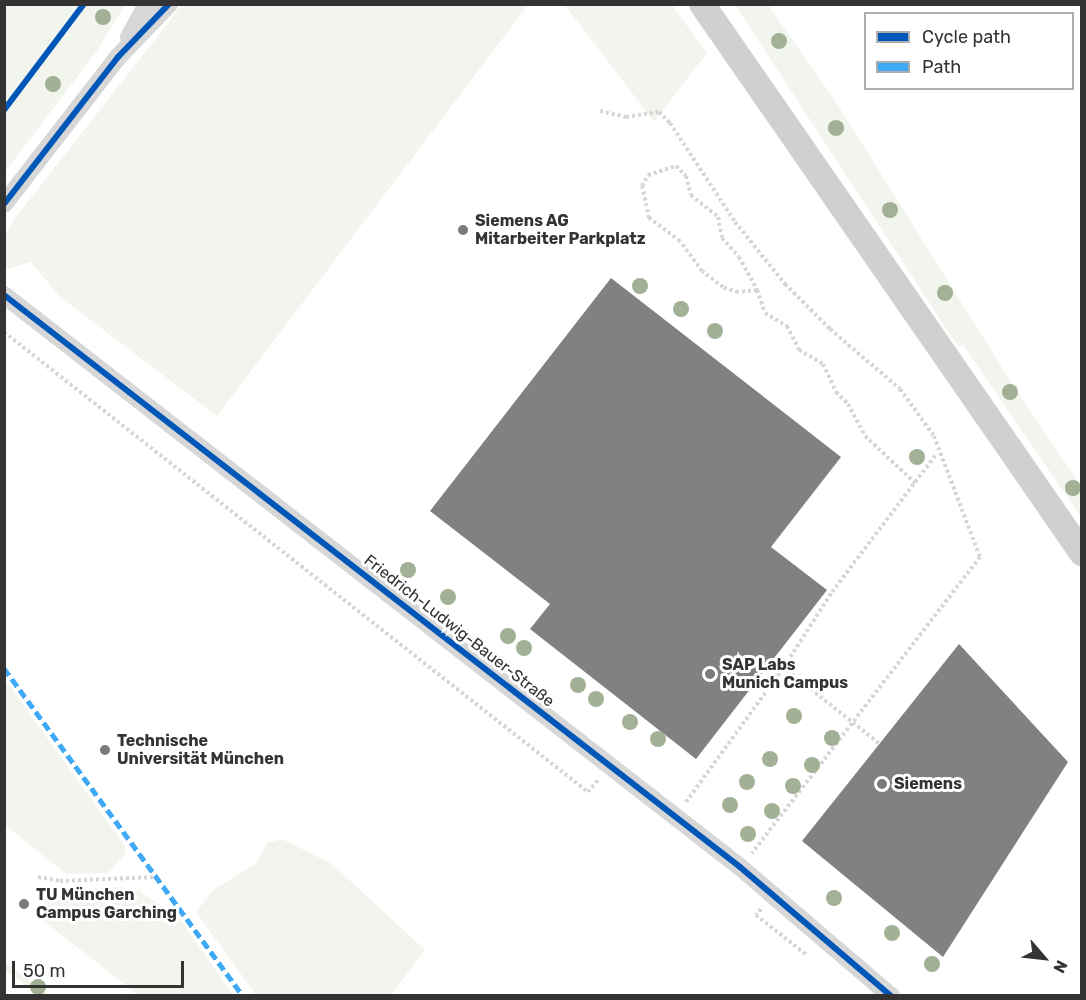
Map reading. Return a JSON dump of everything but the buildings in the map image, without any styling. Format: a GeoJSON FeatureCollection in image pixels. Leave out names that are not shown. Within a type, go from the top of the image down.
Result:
{"type":"FeatureCollection","features":[{"type":"Feature","properties":{"kind":"main road"},"geometry":{"type":"LineString","coordinates":[[702,4],[1082,553]]}},
{"type":"Feature","properties":{"kind":"street"},"geometry":{"type":"LineString","coordinates":[[118,57],[147,4]]}},
{"type":"Feature","properties":{"kind":"street"},"geometry":{"type":"LineString","coordinates":[[4,204],[118,57],[169,4]]}},
{"type":"Feature","properties":{"kind":"street","name":"Friedrich-Ludwig-Bauer-Straße"},"geometry":{"type":"LineString","coordinates":[[4,295],[740,867],[891,996]]}},
{"type":"Feature","properties":{"kind":"path"},"geometry":{"type":"LineString","coordinates":[[600,111],[626,117],[659,112],[670,123],[709,186],[756,248],[830,328],[900,389],[921,413],[980,557],[854,724],[740,867]]}},
{"type":"Feature","properties":{"kind":"path"},"geometry":{"type":"LineString","coordinates":[[757,290],[738,292],[723,287],[702,271],[680,240],[649,218],[642,193],[648,175],[676,166],[681,171],[691,195],[718,217],[722,238],[739,257],[757,290],[765,313],[787,326],[799,350],[823,364],[836,392],[848,404],[865,436],[915,483]]}},
{"type":"Feature","properties":{"kind":"path"},"geometry":{"type":"LineString","coordinates":[[4,332],[588,792],[610,765]]}},
{"type":"Feature","properties":{"kind":"path"},"geometry":{"type":"LineString","coordinates":[[676,817],[784,667],[832,591],[938,453]]}},
{"type":"Feature","properties":{"kind":"path"},"geometry":{"type":"LineString","coordinates":[[773,659],[880,744]]}},
{"type":"Feature","properties":{"kind":"path"},"geometry":{"type":"LineString","coordinates":[[38,877],[60,881],[155,877]]}},
{"type":"Feature","properties":{"kind":"path"},"geometry":{"type":"LineString","coordinates":[[794,946],[808,956]]}},
{"type":"Feature","properties":{"kind":"shaded area"},"geometry":{"type":"Polygon","coordinates":[[[4,5],[125,5],[96,52],[5,172],[4,5]]]}},
{"type":"Feature","properties":{"kind":"shaded area"},"geometry":{"type":"Polygon","coordinates":[[[182,5],[528,5],[217,416],[60,297],[31,262],[5,270],[5,236],[12,222],[182,5]]]}},
{"type":"Feature","properties":{"kind":"shaded area"},"geometry":{"type":"Polygon","coordinates":[[[565,5],[672,5],[707,53],[654,122],[565,5]]]}},
{"type":"Feature","properties":{"kind":"shaded area"},"geometry":{"type":"Polygon","coordinates":[[[735,5],[768,5],[836,102],[1011,382],[1081,486],[1081,517],[963,345],[957,345],[735,5]]]}},
{"type":"Feature","properties":{"kind":"shaded area"},"geometry":{"type":"Polygon","coordinates":[[[4,678],[125,846],[126,854],[108,873],[66,874],[5,825],[4,678]]]}},
{"type":"Feature","properties":{"kind":"shaded area"},"geometry":{"type":"Polygon","coordinates":[[[282,839],[332,864],[425,950],[391,995],[256,995],[196,912],[213,890],[257,863],[267,843],[282,839]]]}},
{"type":"Feature","properties":{"kind":"shaded area"},"geometry":{"type":"Polygon","coordinates":[[[119,887],[140,891],[180,919],[233,995],[138,995],[36,915],[52,892],[119,887]]]}},
{"type":"Feature","properties":{"kind":"shaded area"},"geometry":{"type":"Polygon","coordinates":[[[4,962],[49,995],[38,995],[5,970],[4,962]]]}},
{"type":"Feature","properties":{"kind":"marked path"},"geometry":{"type":"LineString","coordinates":[[4,668],[243,996]]}},
{"type":"Feature","properties":{"kind":"cycle path"},"geometry":{"type":"LineString","coordinates":[[4,110],[84,4]]}},
{"type":"Feature","properties":{"kind":"cycle path"},"geometry":{"type":"LineString","coordinates":[[4,204],[118,57],[169,4]]}},
{"type":"Feature","properties":{"kind":"cycle path"},"geometry":{"type":"LineString","coordinates":[[4,295],[740,867],[891,996]]}},
{"type":"Feature","properties":{"kind":"place","name":"Siemens AG Mitarbeiter Parkplatz"},"geometry":{"type":"Point","coordinates":[463,230]}},
{"type":"Feature","properties":{"kind":"place","name":"SAP Labs Munich Campus"},"geometry":{"type":"Point","coordinates":[710,674]}},
{"type":"Feature","properties":{"kind":"place","name":"Technische Universität München"},"geometry":{"type":"Point","coordinates":[105,750]}},
{"type":"Feature","properties":{"kind":"place","name":"Siemens"},"geometry":{"type":"Point","coordinates":[882,784]}},
{"type":"Feature","properties":{"kind":"place","name":"TU München Campus Garching"},"geometry":{"type":"Point","coordinates":[24,904]}}]}
